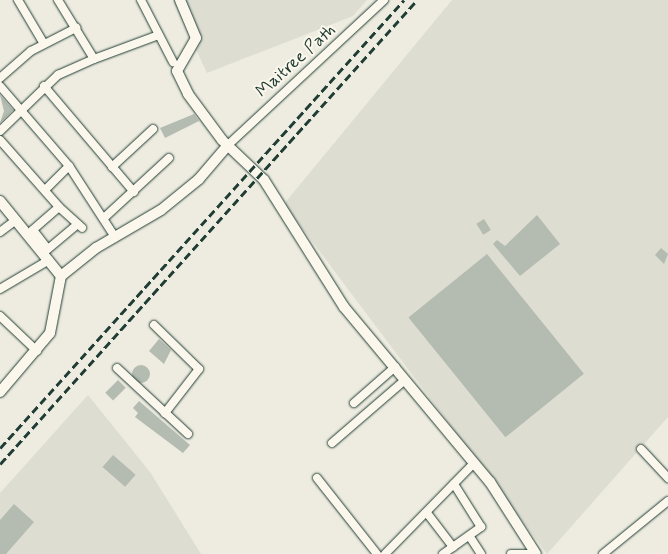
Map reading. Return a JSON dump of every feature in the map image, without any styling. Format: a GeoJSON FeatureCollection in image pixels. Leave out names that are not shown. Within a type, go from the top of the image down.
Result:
{"type":"FeatureCollection","features":[{"type":"Feature","properties":{"kind":"street"},"geometry":{"type":"LineString","coordinates":[[18,0],[44,44]]}},
{"type":"Feature","properties":{"kind":"street"},"geometry":{"type":"LineString","coordinates":[[141,0],[173,62]]}},
{"type":"Feature","properties":{"kind":"street"},"geometry":{"type":"LineString","coordinates":[[180,0],[196,38],[177,71],[188,94],[228,145],[264,180],[320,273],[474,463],[536,554]]}},
{"type":"Feature","properties":{"kind":"street","name":"Maitree Path"},"geometry":{"type":"LineString","coordinates":[[228,145],[384,0]]}},
{"type":"Feature","properties":{"kind":"street"},"geometry":{"type":"LineString","coordinates":[[62,1],[94,60]]}},
{"type":"Feature","properties":{"kind":"street"},"geometry":{"type":"LineString","coordinates":[[0,78],[44,44],[76,28]]}},
{"type":"Feature","properties":{"kind":"street"},"geometry":{"type":"LineString","coordinates":[[0,131],[21,108],[58,74],[159,35]]}},
{"type":"Feature","properties":{"kind":"street"},"geometry":{"type":"LineString","coordinates":[[0,86],[21,108],[69,166],[115,236]]}},
{"type":"Feature","properties":{"kind":"street"},"geometry":{"type":"LineString","coordinates":[[44,86],[134,192]]}},
{"type":"Feature","properties":{"kind":"street"},"geometry":{"type":"LineString","coordinates":[[112,167],[153,128]]}},
{"type":"Feature","properties":{"kind":"street"},"geometry":{"type":"LineString","coordinates":[[0,140],[78,227],[48,249],[33,230],[59,207]]}},
{"type":"Feature","properties":{"kind":"street"},"geometry":{"type":"LineString","coordinates":[[0,392],[37,351],[53,325],[61,276],[115,236],[162,210],[199,179],[228,145]]}},
{"type":"Feature","properties":{"kind":"street"},"geometry":{"type":"LineString","coordinates":[[104,217],[134,192],[169,158]]}},
{"type":"Feature","properties":{"kind":"street"},"geometry":{"type":"LineString","coordinates":[[45,190],[69,166]]}},
{"type":"Feature","properties":{"kind":"street"},"geometry":{"type":"LineString","coordinates":[[0,201],[61,276]]}},
{"type":"Feature","properties":{"kind":"street"},"geometry":{"type":"LineString","coordinates":[[0,232],[16,220]]}},
{"type":"Feature","properties":{"kind":"street"},"geometry":{"type":"LineString","coordinates":[[0,289],[49,260]]}},
{"type":"Feature","properties":{"kind":"street"},"geometry":{"type":"LineString","coordinates":[[0,316],[37,351]]}},
{"type":"Feature","properties":{"kind":"street"},"geometry":{"type":"LineString","coordinates":[[154,325],[199,369],[165,413]]}},
{"type":"Feature","properties":{"kind":"street"},"geometry":{"type":"LineString","coordinates":[[354,403],[395,367]]}},
{"type":"Feature","properties":{"kind":"street"},"geometry":{"type":"LineString","coordinates":[[117,368],[188,434]]}},
{"type":"Feature","properties":{"kind":"street"},"geometry":{"type":"LineString","coordinates":[[332,443],[405,380]]}},
{"type":"Feature","properties":{"kind":"street"},"geometry":{"type":"LineString","coordinates":[[641,450],[668,478]]}},
{"type":"Feature","properties":{"kind":"street"},"geometry":{"type":"LineString","coordinates":[[385,554],[474,463]]}},
{"type":"Feature","properties":{"kind":"street"},"geometry":{"type":"LineString","coordinates":[[317,478],[377,554]]}},
{"type":"Feature","properties":{"kind":"street"},"geometry":{"type":"LineString","coordinates":[[444,554],[470,536],[480,524],[454,484]]}},
{"type":"Feature","properties":{"kind":"street"},"geometry":{"type":"LineString","coordinates":[[603,554],[668,501]]}},
{"type":"Feature","properties":{"kind":"street"},"geometry":{"type":"LineString","coordinates":[[427,513],[453,548]]}},
{"type":"Feature","properties":{"kind":"street"},"geometry":{"type":"LineString","coordinates":[[470,536],[481,554]]}},
{"type":"Feature","properties":{"kind":"street"},"geometry":{"type":"LineString","coordinates":[[511,554],[532,554]]}},
{"type":"Feature","properties":{"kind":"shaded area"},"geometry":{"type":"Polygon","coordinates":[[[173,0],[367,0],[353,16],[207,73],[173,0]]]}},
{"type":"Feature","properties":{"kind":"shaded area"},"geometry":{"type":"Polygon","coordinates":[[[452,0],[668,0],[668,417],[547,554],[284,204],[452,0]]]}},
{"type":"Feature","properties":{"kind":"shaded area"},"geometry":{"type":"Polygon","coordinates":[[[88,395],[150,472],[201,554],[0,554],[0,493],[88,395]]]}},
{"type":"Feature","properties":{"kind":"building"},"geometry":{"type":"Polygon","coordinates":[[[0,95],[13,110],[0,123],[4,111],[0,95]]]}},
{"type":"Feature","properties":{"kind":"building"},"geometry":{"type":"Polygon","coordinates":[[[194,114],[199,121],[165,138],[160,128],[194,114]]]}},
{"type":"Feature","properties":{"kind":"building"},"geometry":{"type":"Polygon","coordinates":[[[537,215],[560,244],[520,276],[493,244],[497,240],[505,246],[537,215]]]}},
{"type":"Feature","properties":{"kind":"building"},"geometry":{"type":"Polygon","coordinates":[[[484,219],[491,230],[483,235],[476,224],[484,219]]]}},
{"type":"Feature","properties":{"kind":"building"},"geometry":{"type":"Polygon","coordinates":[[[661,248],[668,254],[664,264],[655,255],[661,248]]]}},
{"type":"Feature","properties":{"kind":"building"},"geometry":{"type":"Polygon","coordinates":[[[487,254],[584,374],[505,437],[409,318],[487,254]]]}},
{"type":"Feature","properties":{"kind":"building"},"geometry":{"type":"Polygon","coordinates":[[[159,339],[171,350],[164,364],[149,351],[159,339]]]}},
{"type":"Feature","properties":{"kind":"building"},"geometry":{"type":"Polygon","coordinates":[[[141,365],[147,368],[150,374],[147,380],[141,383],[135,380],[132,374],[135,368],[141,365]]]}},
{"type":"Feature","properties":{"kind":"building"},"geometry":{"type":"Polygon","coordinates":[[[118,380],[126,388],[113,401],[105,393],[118,380]]]}},
{"type":"Feature","properties":{"kind":"building"},"geometry":{"type":"Polygon","coordinates":[[[139,401],[190,445],[183,453],[135,417],[138,413],[133,408],[139,401]]]}},
{"type":"Feature","properties":{"kind":"building"},"geometry":{"type":"Polygon","coordinates":[[[113,455],[136,475],[125,487],[103,467],[113,455]]]}},
{"type":"Feature","properties":{"kind":"building"},"geometry":{"type":"Polygon","coordinates":[[[14,504],[34,522],[6,554],[0,554],[0,520],[14,504]]]}},
{"type":"Feature","properties":{"kind":"railway"},"geometry":{"type":"LineString","coordinates":[[0,448],[404,0]]}},
{"type":"Feature","properties":{"kind":"railway"},"geometry":{"type":"LineString","coordinates":[[0,464],[417,0]]}}]}
